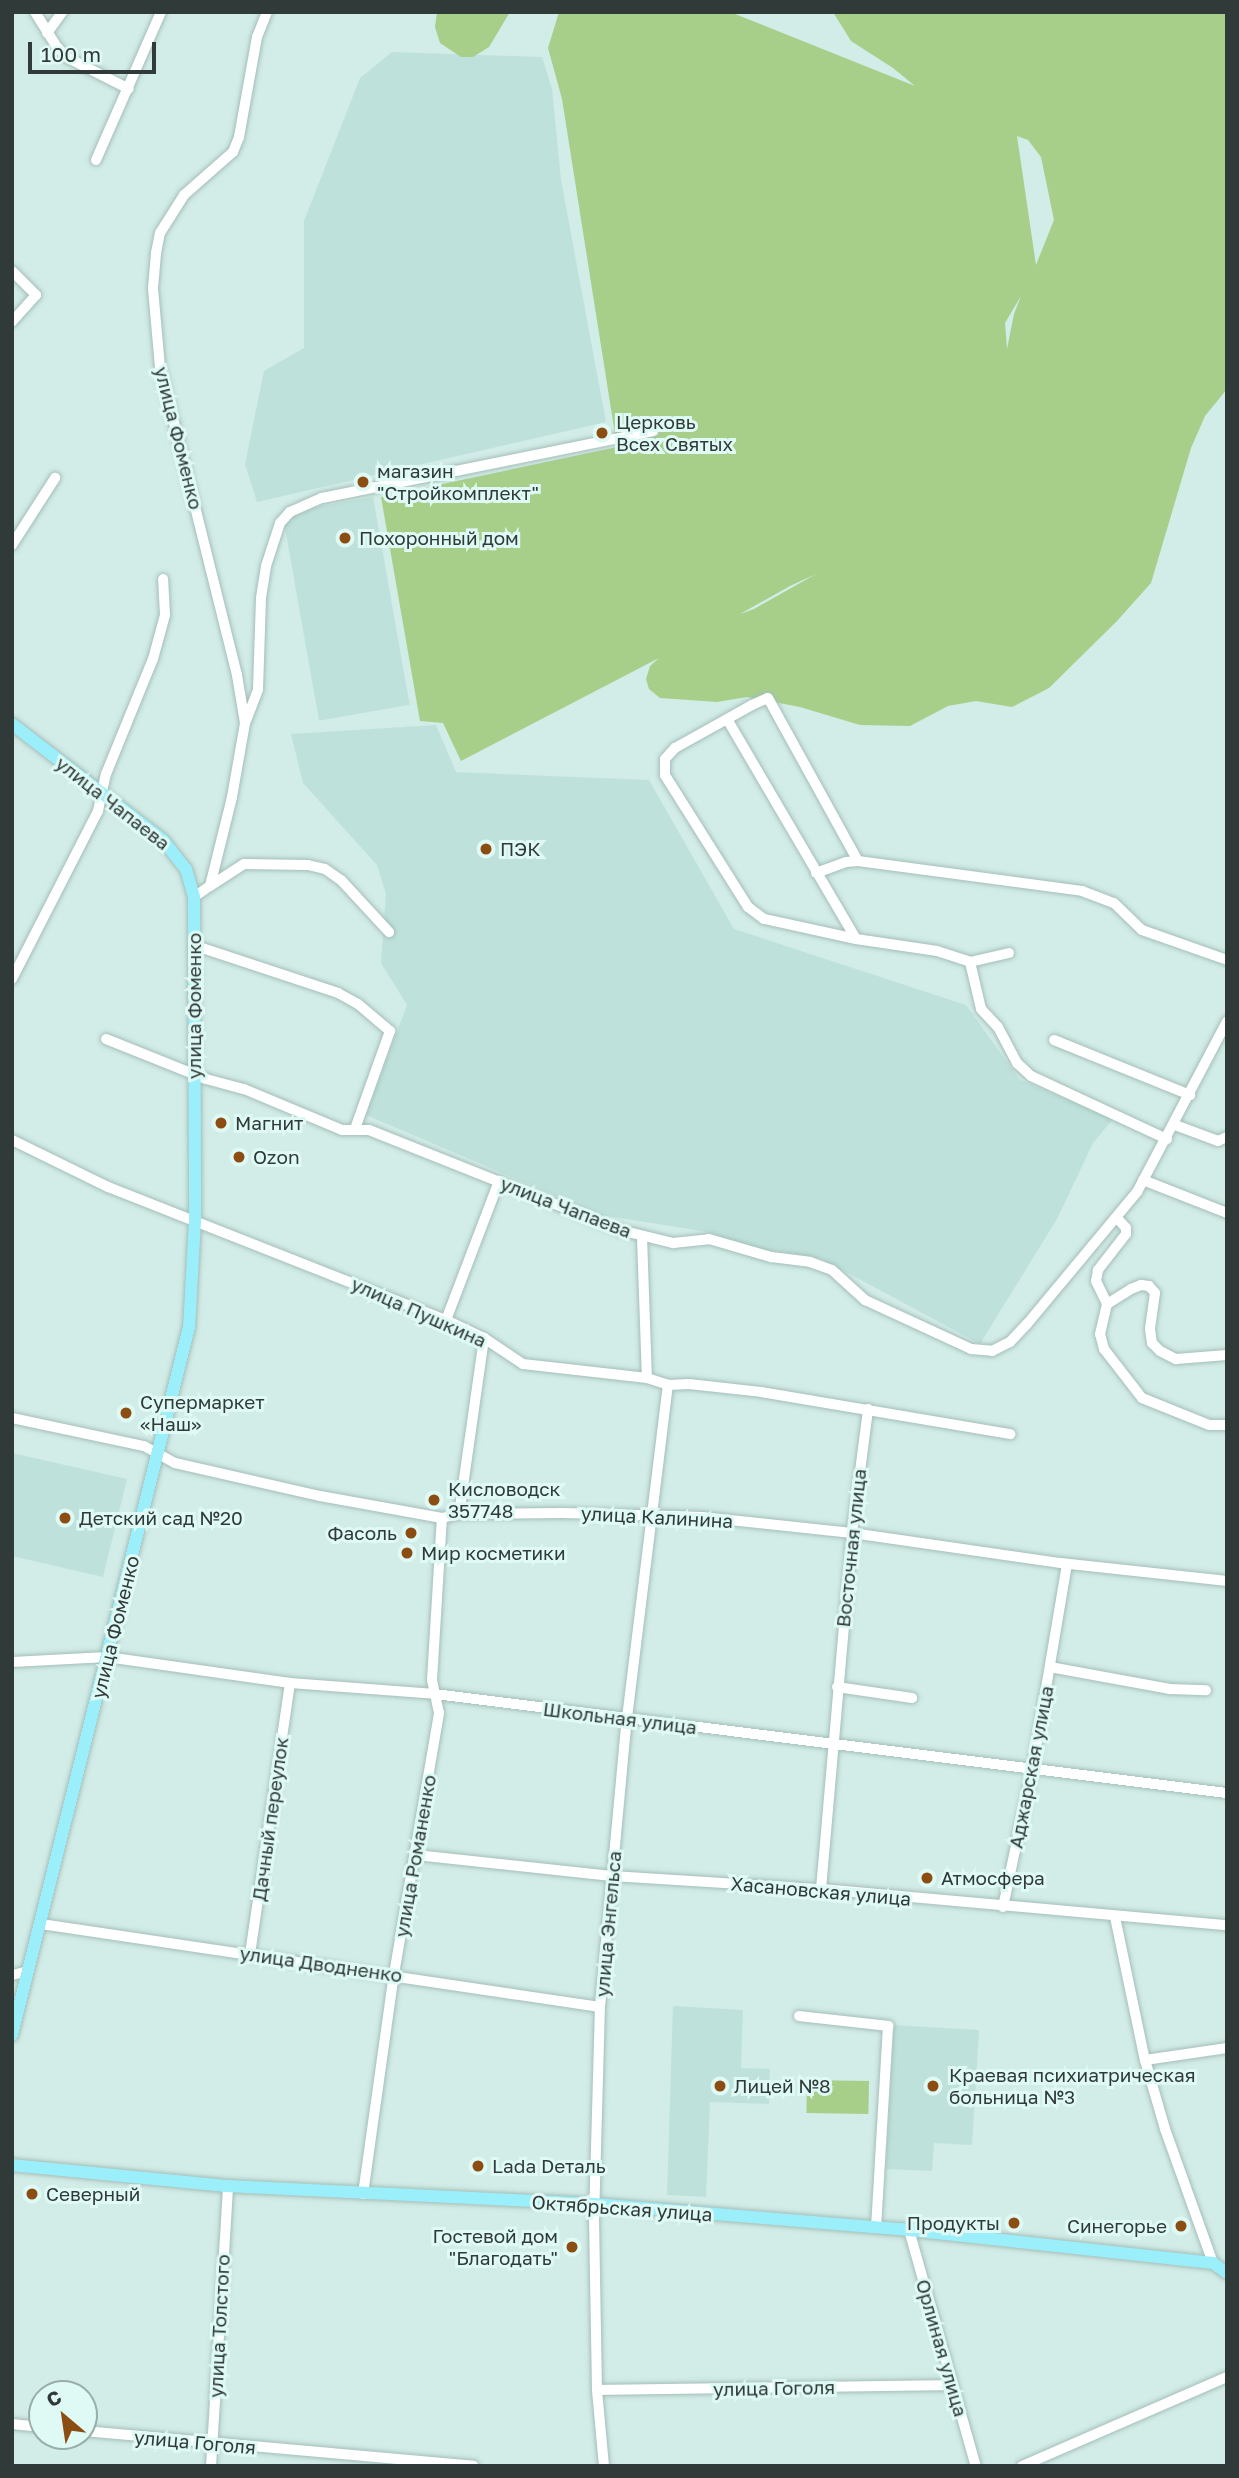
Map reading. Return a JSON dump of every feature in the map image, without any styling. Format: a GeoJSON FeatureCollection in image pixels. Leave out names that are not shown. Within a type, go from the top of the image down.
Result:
{"type":"FeatureCollection","features":[{"type":"Feature","properties":{"kind":"main road","name":"улица Чапаева"},"geometry":{"type":"LineString","coordinates":[[12,724],[176,852],[186,869],[194,897]]}},
{"type":"Feature","properties":{"kind":"main road","name":"улица Фоменко"},"geometry":{"type":"LineString","coordinates":[[12,2035],[189,1327],[195,1221],[194,897]]}},
{"type":"Feature","properties":{"kind":"main road","name":"Октябрьская улица"},"geometry":{"type":"LineString","coordinates":[[12,2165],[228,2186],[594,2204],[876,2227],[1213,2263],[1227,2273]]}},
{"type":"Feature","properties":{"kind":"street"},"geometry":{"type":"LineString","coordinates":[[35,12],[47,33],[68,58],[129,89]]}},
{"type":"Feature","properties":{"kind":"street"},"geometry":{"type":"LineString","coordinates":[[47,33],[62,12]]}},
{"type":"Feature","properties":{"kind":"street"},"geometry":{"type":"LineString","coordinates":[[96,160],[161,12]]}},
{"type":"Feature","properties":{"kind":"street","name":"улица Фоменко"},"geometry":{"type":"LineString","coordinates":[[209,886],[232,797],[245,723],[230,648],[160,367],[153,288],[158,243],[170,214],[184,195],[233,152],[239,137],[257,37],[267,12]]}},
{"type":"Feature","properties":{"kind":"street"},"geometry":{"type":"LineString","coordinates":[[12,271],[36,295],[12,321]]}},
{"type":"Feature","properties":{"kind":"street"},"geometry":{"type":"LineString","coordinates":[[245,723],[258,689],[261,598],[266,566],[280,523],[289,512],[322,498],[653,431]]}},
{"type":"Feature","properties":{"kind":"street"},"geometry":{"type":"LineString","coordinates":[[12,545],[55,478]]}},
{"type":"Feature","properties":{"kind":"street"},"geometry":{"type":"LineString","coordinates":[[12,979],[95,816],[153,659],[165,615],[163,579]]}},
{"type":"Feature","properties":{"kind":"street"},"geometry":{"type":"LineString","coordinates":[[858,861],[768,698],[675,748],[665,759],[665,775],[748,907],[764,919],[856,939],[937,951],[970,962],[1009,953]]}},
{"type":"Feature","properties":{"kind":"street"},"geometry":{"type":"LineString","coordinates":[[727,719],[856,939]]}},
{"type":"Feature","properties":{"kind":"street"},"geometry":{"type":"LineString","coordinates":[[816,873],[846,862],[858,861],[1082,891],[1114,903],[1142,930],[1227,960]]}},
{"type":"Feature","properties":{"kind":"street"},"geometry":{"type":"LineString","coordinates":[[194,897],[244,863],[308,865],[325,869],[341,880],[389,932]]}},
{"type":"Feature","properties":{"kind":"street"},"geometry":{"type":"LineString","coordinates":[[193,945],[338,993],[358,1004],[390,1031],[355,1129]]}},
{"type":"Feature","properties":{"kind":"street"},"geometry":{"type":"LineString","coordinates":[[970,962],[981,1009],[998,1027],[1017,1063],[1031,1076],[1167,1139]]}},
{"type":"Feature","properties":{"kind":"street","name":"улица Чапаева"},"geometry":{"type":"LineString","coordinates":[[106,1039],[342,1130],[369,1130],[642,1237],[673,1243],[709,1239],[771,1257],[810,1262],[832,1270],[865,1300],[971,1349],[992,1352],[1010,1342],[1027,1324],[1117,1218],[1143,1181],[1175,1125],[1227,1021]]}},
{"type":"Feature","properties":{"kind":"street"},"geometry":{"type":"LineString","coordinates":[[1054,1040],[1190,1095]]}},
{"type":"Feature","properties":{"kind":"street"},"geometry":{"type":"LineString","coordinates":[[1175,1125],[1218,1141],[1227,1137]]}},
{"type":"Feature","properties":{"kind":"street","name":"улица Пушкина"},"geometry":{"type":"LineString","coordinates":[[12,1140],[108,1187],[446,1320],[484,1338],[523,1364],[647,1378],[668,1385],[761,1392],[1010,1434]]}},
{"type":"Feature","properties":{"kind":"street"},"geometry":{"type":"LineString","coordinates":[[446,1320],[499,1181]]}},
{"type":"Feature","properties":{"kind":"street"},"geometry":{"type":"LineString","coordinates":[[1143,1181],[1227,1213]]}},
{"type":"Feature","properties":{"kind":"street"},"geometry":{"type":"LineString","coordinates":[[1117,1218],[1126,1228],[1126,1234],[1098,1270],[1096,1281],[1107,1304],[1100,1334],[1104,1349],[1142,1398],[1209,1426],[1227,1425]]}},
{"type":"Feature","properties":{"kind":"street"},"geometry":{"type":"LineString","coordinates":[[642,1237],[647,1378]]}},
{"type":"Feature","properties":{"kind":"street"},"geometry":{"type":"LineString","coordinates":[[1107,1304],[1131,1289],[1141,1285],[1149,1286],[1155,1293],[1150,1329],[1152,1343],[1160,1351],[1176,1359],[1227,1355]]}},
{"type":"Feature","properties":{"kind":"street"},"geometry":{"type":"LineString","coordinates":[[459,1514],[484,1338]]}},
{"type":"Feature","properties":{"kind":"street","name":"улица Энгельса"},"geometry":{"type":"LineString","coordinates":[[604,2466],[597,2390],[594,2204],[600,2007],[627,1718],[668,1385]]}},
{"type":"Feature","properties":{"kind":"street","name":"Восточная улица"},"geometry":{"type":"LineString","coordinates":[[821,1889],[831,1745],[852,1533],[868,1409]]}},
{"type":"Feature","properties":{"kind":"street","name":"улица Калинина"},"geometry":{"type":"LineString","coordinates":[[12,1418],[144,1446],[174,1463],[320,1496],[442,1518],[459,1514],[652,1514],[852,1533],[1067,1564],[1227,1581]]}},
{"type":"Feature","properties":{"kind":"street","name":"улица Романенко"},"geometry":{"type":"LineString","coordinates":[[363,2194],[394,1975],[439,1713],[432,1680],[442,1518]]}},
{"type":"Feature","properties":{"kind":"street","name":"Аджарская улица"},"geometry":{"type":"LineString","coordinates":[[1003,1907],[1032,1771],[1067,1564]]}},
{"type":"Feature","properties":{"kind":"street","name":"Школьная улица"},"geometry":{"type":"LineString","coordinates":[[12,1662],[107,1657],[290,1683],[435,1694],[1032,1771],[1227,1793]]}},
{"type":"Feature","properties":{"kind":"street","name":"Аджарская улица"},"geometry":{"type":"LineString","coordinates":[[1050,1667],[1170,1689],[1206,1690]]}},
{"type":"Feature","properties":{"kind":"street","name":"Дачный переулок"},"geometry":{"type":"LineString","coordinates":[[250,1955],[290,1683]]}},
{"type":"Feature","properties":{"kind":"street"},"geometry":{"type":"LineString","coordinates":[[837,1687],[912,1698]]}},
{"type":"Feature","properties":{"kind":"street","name":"Хасановская улица"},"geometry":{"type":"LineString","coordinates":[[416,1855],[612,1876],[821,1889],[1227,1925]]}},
{"type":"Feature","properties":{"kind":"street"},"geometry":{"type":"LineString","coordinates":[[1115,1917],[1145,2060],[1165,2129],[1213,2263]]}},
{"type":"Feature","properties":{"kind":"street","name":"улица Дводненко"},"geometry":{"type":"LineString","coordinates":[[41,1924],[600,2007]]}},
{"type":"Feature","properties":{"kind":"street"},"geometry":{"type":"LineString","coordinates":[[12,1975],[29,1971]]}},
{"type":"Feature","properties":{"kind":"street"},"geometry":{"type":"LineString","coordinates":[[799,2016],[888,2026],[876,2227]]}},
{"type":"Feature","properties":{"kind":"street"},"geometry":{"type":"LineString","coordinates":[[1145,2060],[1227,2048]]}},
{"type":"Feature","properties":{"kind":"street","name":"улица Толстого"},"geometry":{"type":"LineString","coordinates":[[211,2466],[228,2186]]}},
{"type":"Feature","properties":{"kind":"street","name":"Орлиная улица"},"geometry":{"type":"LineString","coordinates":[[909,2230],[976,2466]]}},
{"type":"Feature","properties":{"kind":"street"},"geometry":{"type":"LineString","coordinates":[[1022,2466],[1227,2377]]}},
{"type":"Feature","properties":{"kind":"street","name":"улица Гоголя"},"geometry":{"type":"LineString","coordinates":[[597,2390],[952,2385]]}},
{"type":"Feature","properties":{"kind":"street","name":"улица Гоголя"},"geometry":{"type":"LineString","coordinates":[[98,2432],[473,2466]]}},
{"type":"Feature","properties":{"kind":"shaded area"},"geometry":{"type":"Polygon","coordinates":[[[392,52],[542,57],[552,89],[561,180],[606,422],[257,502],[245,464],[264,371],[304,348],[304,221],[360,78],[392,52]]]}},
{"type":"Feature","properties":{"kind":"shaded area"},"geometry":{"type":"Polygon","coordinates":[[[373,497],[410,705],[319,721],[282,513],[373,497]]]}},
{"type":"Feature","properties":{"kind":"shaded area"},"geometry":{"type":"Polygon","coordinates":[[[436,725],[456,772],[649,780],[734,929],[966,1005],[1020,1080],[1113,1119],[1093,1143],[1057,1219],[980,1344],[820,1258],[757,1248],[708,1232],[601,1215],[366,1115],[407,1005],[381,963],[386,894],[377,865],[303,783],[291,734],[436,725]]]}},
{"type":"Feature","properties":{"kind":"shaded area","name":"Детский сад №20"},"geometry":{"type":"Polygon","coordinates":[[[12,1453],[127,1479],[103,1577],[12,1556],[12,1453]]]}},
{"type":"Feature","properties":{"kind":"shaded area","name":"Лицей №8"},"geometry":{"type":"Polygon","coordinates":[[[673,2006],[743,2010],[741,2068],[770,2069],[769,2104],[710,2102],[706,2197],[667,2195],[673,2006]]]}},
{"type":"Feature","properties":{"kind":"shaded area","name":"Краевая психиатрическая больница №3"},"geometry":{"type":"Polygon","coordinates":[[[894,2025],[979,2030],[972,2145],[934,2143],[932,2171],[886,2169],[894,2025]]]}},
{"type":"Feature","properties":{"kind":"green space"},"geometry":{"type":"Polygon","coordinates":[[[437,12],[510,12],[489,47],[473,57],[461,57],[440,43],[435,27],[437,12]]]}},
{"type":"Feature","properties":{"kind":"green space"},"geometry":{"type":"Polygon","coordinates":[[[559,12],[730,12],[915,86],[851,41],[833,12],[1227,12],[1227,389],[1205,416],[1191,448],[1151,583],[1049,688],[1012,707],[976,701],[948,706],[910,726],[860,725],[800,707],[747,697],[717,702],[660,698],[649,689],[646,679],[650,666],[659,658],[461,761],[443,723],[420,721],[381,497],[617,447],[562,99],[548,48],[559,12]],[[1017,136],[1036,265],[1054,220],[1041,157],[1028,140],[1017,136]],[[1021,296],[1005,323],[1007,349],[1014,314],[1021,296]],[[816,574],[790,586],[740,614],[816,574]]]}},
{"type":"Feature","properties":{"kind":"green space"},"geometry":{"type":"Polygon","coordinates":[[[807,2080],[869,2081],[868,2114],[806,2113],[807,2080]]]}},
{"type":"Feature","properties":{"kind":"place","name":"Церковь Всех Святых"},"geometry":{"type":"Point","coordinates":[602,433]}},
{"type":"Feature","properties":{"kind":"place","name":"магазин \"Стройкомплект\""},"geometry":{"type":"Point","coordinates":[363,482]}},
{"type":"Feature","properties":{"kind":"place","name":"Похоронный дом"},"geometry":{"type":"Point","coordinates":[345,538]}},
{"type":"Feature","properties":{"kind":"place","name":"ПЭК"},"geometry":{"type":"Point","coordinates":[486,849]}},
{"type":"Feature","properties":{"kind":"place","name":"Магнит"},"geometry":{"type":"Point","coordinates":[221,1123]}},
{"type":"Feature","properties":{"kind":"place","name":"Ozon"},"geometry":{"type":"Point","coordinates":[239,1157]}},
{"type":"Feature","properties":{"kind":"place","name":"Супермаркет «Наш»"},"geometry":{"type":"Point","coordinates":[126,1413]}},
{"type":"Feature","properties":{"kind":"place","name":"Кисловодск 357748"},"geometry":{"type":"Point","coordinates":[434,1500]}},
{"type":"Feature","properties":{"kind":"place","name":"Детский сад №20"},"geometry":{"type":"Point","coordinates":[65,1518]}},
{"type":"Feature","properties":{"kind":"place","name":"Фасоль"},"geometry":{"type":"Point","coordinates":[411,1533]}},
{"type":"Feature","properties":{"kind":"place","name":"Мир косметики"},"geometry":{"type":"Point","coordinates":[407,1553]}},
{"type":"Feature","properties":{"kind":"place","name":"Атмосфера"},"geometry":{"type":"Point","coordinates":[927,1878]}},
{"type":"Feature","properties":{"kind":"place","name":"Лицей №8"},"geometry":{"type":"Point","coordinates":[720,2086]}},
{"type":"Feature","properties":{"kind":"place","name":"Краевая психиатрическая больница №3"},"geometry":{"type":"Point","coordinates":[933,2086]}},
{"type":"Feature","properties":{"kind":"place","name":"Lada Dеталь"},"geometry":{"type":"Point","coordinates":[478,2166]}},
{"type":"Feature","properties":{"kind":"place","name":"Северный"},"geometry":{"type":"Point","coordinates":[32,2194]}},
{"type":"Feature","properties":{"kind":"place","name":"Продукты"},"geometry":{"type":"Point","coordinates":[1014,2223]}},
{"type":"Feature","properties":{"kind":"place","name":"Синегорье"},"geometry":{"type":"Point","coordinates":[1181,2226]}},
{"type":"Feature","properties":{"kind":"place","name":"Гостевой дом \"Благодать\""},"geometry":{"type":"Point","coordinates":[572,2247]}}]}
